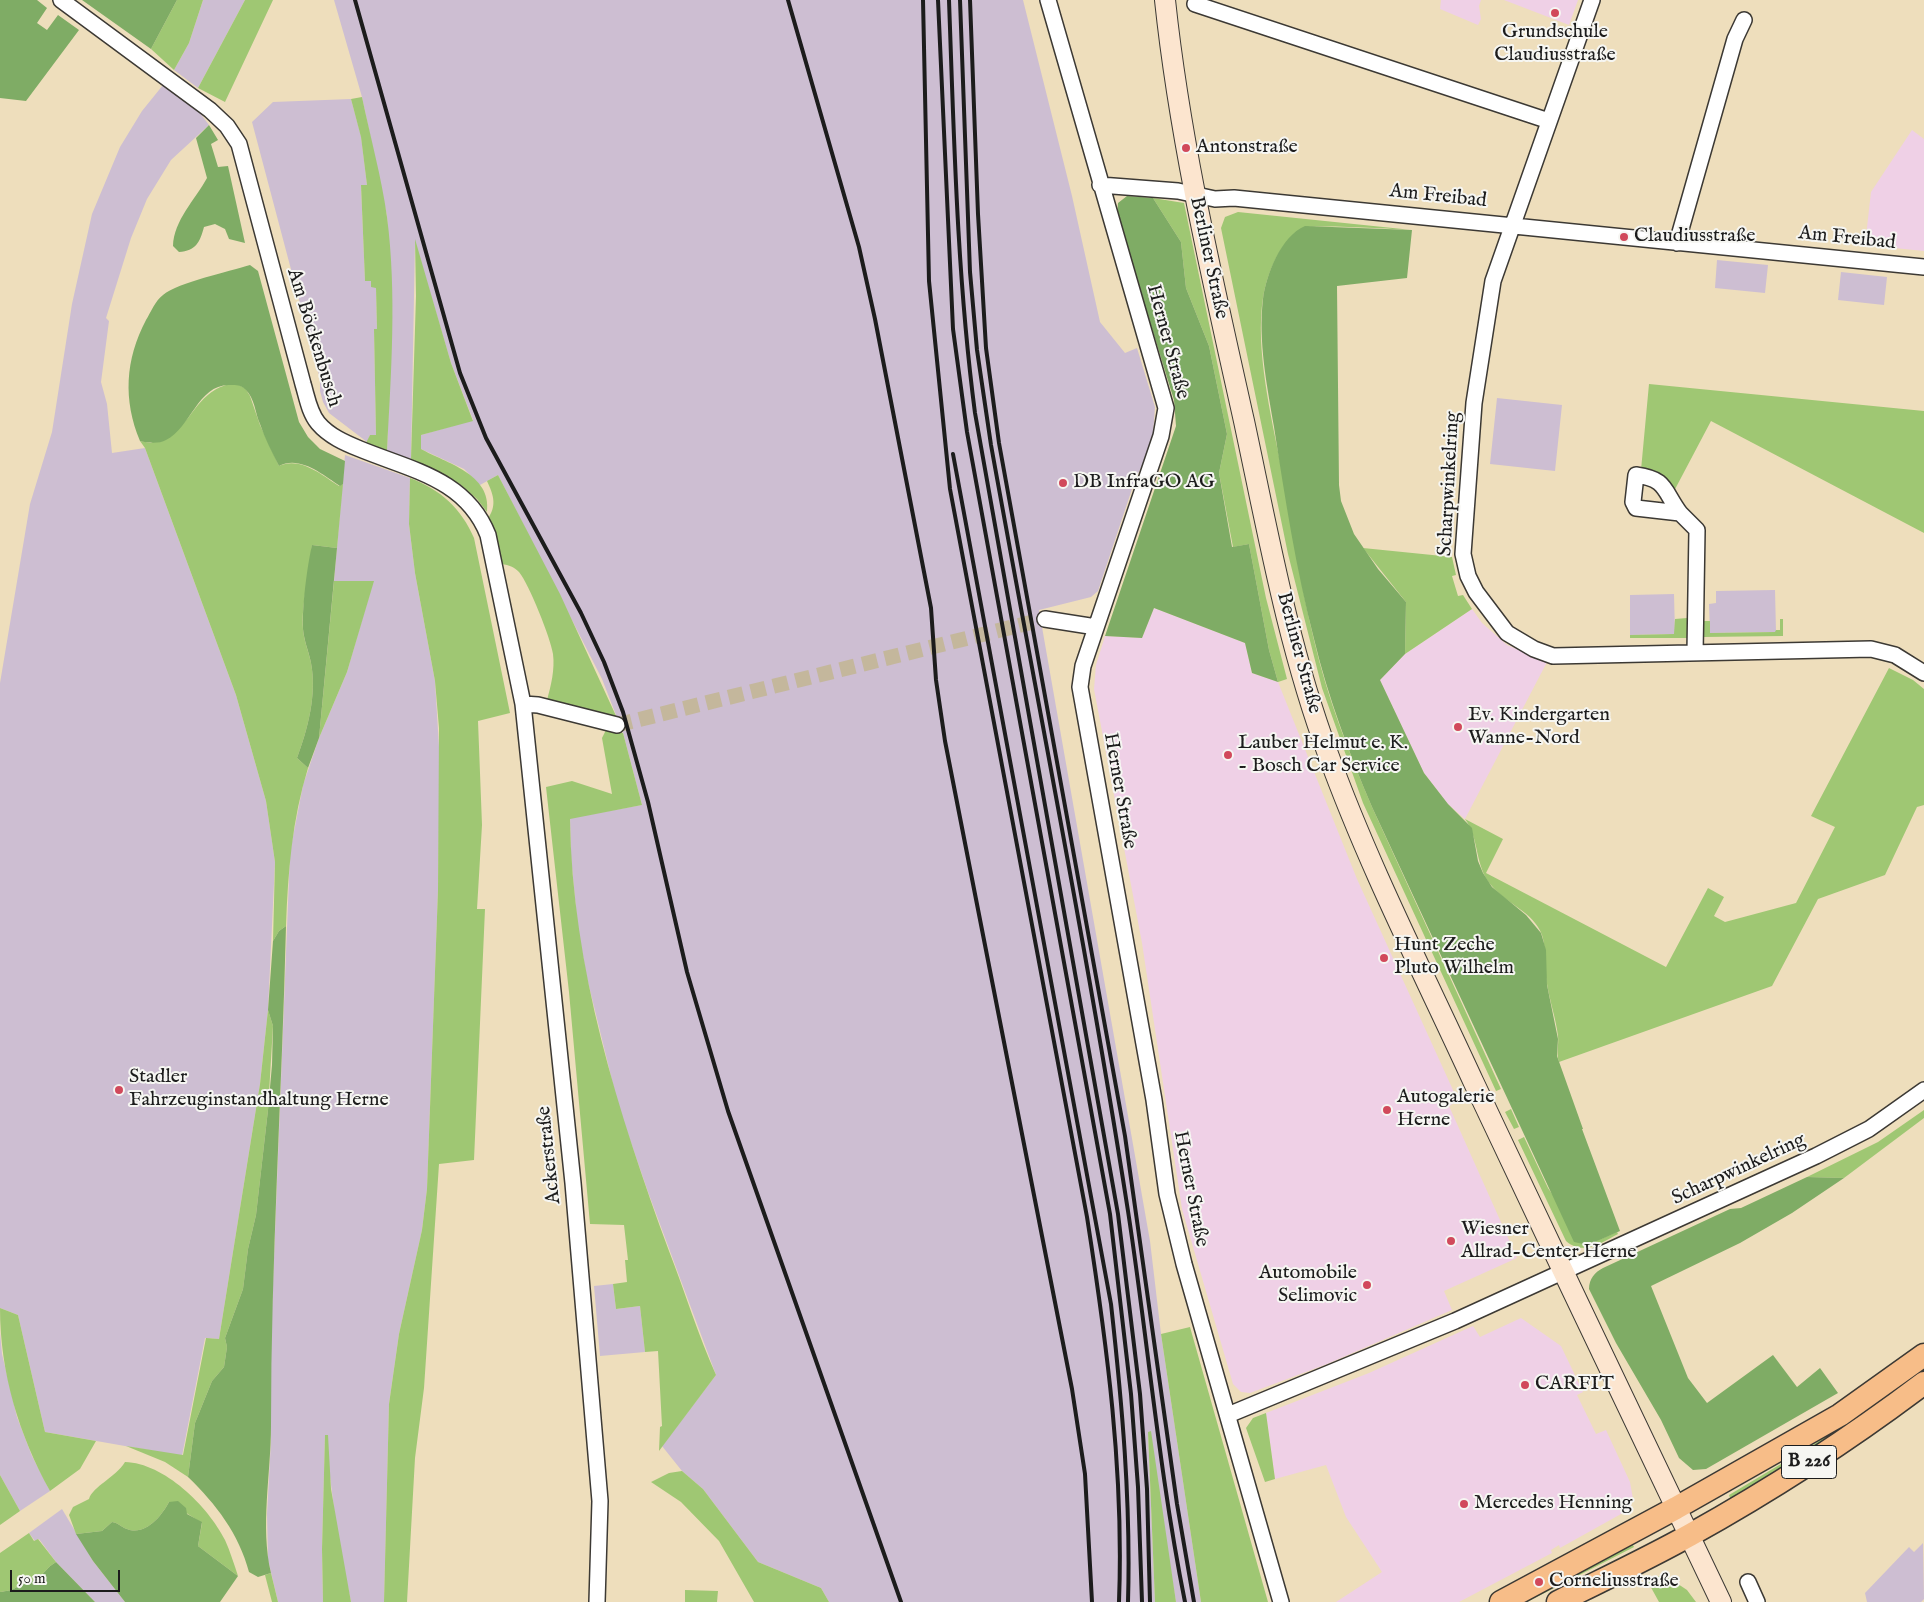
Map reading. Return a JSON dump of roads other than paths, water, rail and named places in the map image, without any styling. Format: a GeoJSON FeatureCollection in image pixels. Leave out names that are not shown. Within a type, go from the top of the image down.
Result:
{"type":"FeatureCollection","features":[{"type":"Feature","properties":{"kind":"main road","name":"Berliner Straße"},"geometry":{"type":"LineString","coordinates":[[1165,0],[1180,124],[1283,604],[1303,680],[1328,754],[1374,870],[1563,1273],[1676,1508]]}},
{"type":"Feature","properties":{"kind":"main road","name":"B 226"},"geometry":{"type":"LineString","coordinates":[[1501,1602],[1676,1508],[1840,1415],[1924,1355]]}},
{"type":"Feature","properties":{"kind":"main road","name":"B 226"},"geometry":{"type":"LineString","coordinates":[[1558,1602],[1689,1536],[1867,1426],[1924,1383]]}},
{"type":"Feature","properties":{"kind":"main road"},"geometry":{"type":"LineString","coordinates":[[1676,1508],[1721,1602]]}},
{"type":"Feature","properties":{"kind":"street","name":"Am Böckenbusch"},"geometry":{"type":"LineString","coordinates":[[62,0],[168,77],[227,126],[238,144],[311,412],[319,424],[339,439],[440,481],[457,491],[476,510],[488,535],[522,704]]}},
{"type":"Feature","properties":{"kind":"street","name":"Herner Straße"},"geometry":{"type":"LineString","coordinates":[[1048,0],[1166,408],[1161,436],[1083,666],[1080,687],[1154,1100],[1167,1194],[1184,1264],[1281,1602]]}},
{"type":"Feature","properties":{"kind":"street"},"geometry":{"type":"LineString","coordinates":[[1513,225],[1592,0]]}},
{"type":"Feature","properties":{"kind":"street"},"geometry":{"type":"LineString","coordinates":[[1195,4],[1549,121]]}},
{"type":"Feature","properties":{"kind":"street"},"geometry":{"type":"LineString","coordinates":[[1676,243],[1735,39],[1744,20]]}},
{"type":"Feature","properties":{"kind":"street"},"geometry":{"type":"LineString","coordinates":[[1100,185],[1195,194]]}},
{"type":"Feature","properties":{"kind":"street","name":"Am Freibad"},"geometry":{"type":"LineString","coordinates":[[1195,194],[1216,199],[1234,198],[1924,267]]}},
{"type":"Feature","properties":{"kind":"street","name":"Scharpwinkelring"},"geometry":{"type":"LineString","coordinates":[[1513,225],[1493,281],[1474,403],[1463,554],[1468,576],[1476,592],[1507,633],[1534,649],[1554,656],[1871,649],[1895,655],[1924,673]]}},
{"type":"Feature","properties":{"kind":"street"},"geometry":{"type":"LineString","coordinates":[[1680,513],[1697,530],[1695,653]]}},
{"type":"Feature","properties":{"kind":"street"},"geometry":{"type":"LineString","coordinates":[[1045,619],[1096,626]]}},
{"type":"Feature","properties":{"kind":"street"},"geometry":{"type":"LineString","coordinates":[[522,704],[538,705],[617,725]]}},
{"type":"Feature","properties":{"kind":"street","name":"Ackerstraße"},"geometry":{"type":"LineString","coordinates":[[522,704],[573,1183],[600,1491],[597,1602]]}},
{"type":"Feature","properties":{"kind":"street","name":"Scharpwinkelring"},"geometry":{"type":"LineString","coordinates":[[1563,1273],[1850,1140],[1924,1090]]}},
{"type":"Feature","properties":{"kind":"street"},"geometry":{"type":"LineString","coordinates":[[1228,1415],[1448,1324],[1563,1273]]}},
{"type":"Feature","properties":{"kind":"street"},"geometry":{"type":"LineString","coordinates":[[1748,1582],[1758,1602]]}},
{"type":"Feature","properties":{"kind":"tunnel"},"geometry":{"type":"LineString","coordinates":[[617,725],[1045,619]]}},
{"type":"Feature","properties":{"kind":"railway"},"geometry":{"type":"LineString","coordinates":[[355,0],[460,373],[486,438],[581,613],[604,662],[623,712],[648,802],[687,972],[728,1111],[901,1602]]}},
{"type":"Feature","properties":{"kind":"railway"},"geometry":{"type":"LineString","coordinates":[[788,0],[859,247],[875,319],[931,608],[936,680],[945,741],[1072,1389],[1085,1474],[1092,1602]]}},
{"type":"Feature","properties":{"kind":"railway"},"geometry":{"type":"LineString","coordinates":[[923,0],[929,281],[950,489],[1087,1217],[1107,1361],[1116,1457],[1120,1553],[1119,1602]]}},
{"type":"Feature","properties":{"kind":"railway"},"geometry":{"type":"LineString","coordinates":[[938,0],[953,329],[967,432],[1110,1214],[1131,1394],[1138,1487],[1142,1602]]}},
{"type":"Feature","properties":{"kind":"railway"},"geometry":{"type":"LineString","coordinates":[[949,0],[960,259],[975,413],[1118,1214],[1140,1394],[1147,1489],[1150,1602]]}},
{"type":"Feature","properties":{"kind":"railway"},"geometry":{"type":"LineString","coordinates":[[960,0],[970,272],[977,350],[991,445],[1113,1115],[1135,1260],[1168,1505],[1185,1602]]}},
{"type":"Feature","properties":{"kind":"railway"},"geometry":{"type":"LineString","coordinates":[[970,0],[978,214],[986,348],[999,443],[1125,1136],[1177,1504],[1194,1602]]}},
{"type":"Feature","properties":{"kind":"railway"},"geometry":{"type":"LineString","coordinates":[[953,454],[1111,1304],[1125,1453],[1129,1565],[1128,1602]]}},
{"type":"Feature","properties":{"kind":"place","name":"Grundschule Claudiusstraße"},"geometry":{"type":"Point","coordinates":[1555,13]}},
{"type":"Feature","properties":{"kind":"place","name":"Antonstraße"},"geometry":{"type":"Point","coordinates":[1186,148]}},
{"type":"Feature","properties":{"kind":"place","name":"Claudiusstraße"},"geometry":{"type":"Point","coordinates":[1624,237]}},
{"type":"Feature","properties":{"kind":"place","name":"DB InfraGO AG"},"geometry":{"type":"Point","coordinates":[1063,483]}},
{"type":"Feature","properties":{"kind":"place","name":"Ev. Kindergarten Wanne-Nord"},"geometry":{"type":"Point","coordinates":[1458,727]}},
{"type":"Feature","properties":{"kind":"place","name":"Lauber Helmut e. K. - Bosch Car Service"},"geometry":{"type":"Point","coordinates":[1228,755]}},
{"type":"Feature","properties":{"kind":"place","name":"Hunt Zeche Pluto Wilhelm"},"geometry":{"type":"Point","coordinates":[1384,958]}},
{"type":"Feature","properties":{"kind":"place","name":"Stadler Fahrzeuginstandhaltung Herne"},"geometry":{"type":"Point","coordinates":[119,1090]}},
{"type":"Feature","properties":{"kind":"place","name":"Autogalerie Herne"},"geometry":{"type":"Point","coordinates":[1387,1110]}},
{"type":"Feature","properties":{"kind":"place","name":"Wiesner Allrad-Center Herne"},"geometry":{"type":"Point","coordinates":[1451,1241]}},
{"type":"Feature","properties":{"kind":"place","name":"Automobile Selimovic"},"geometry":{"type":"Point","coordinates":[1367,1285]}},
{"type":"Feature","properties":{"kind":"place","name":"CARFIT"},"geometry":{"type":"Point","coordinates":[1525,1385]}},
{"type":"Feature","properties":{"kind":"place","name":"Mercedes Henning"},"geometry":{"type":"Point","coordinates":[1464,1504]}},
{"type":"Feature","properties":{"kind":"place","name":"Corneliusstraße"},"geometry":{"type":"Point","coordinates":[1539,1582]}}]}
